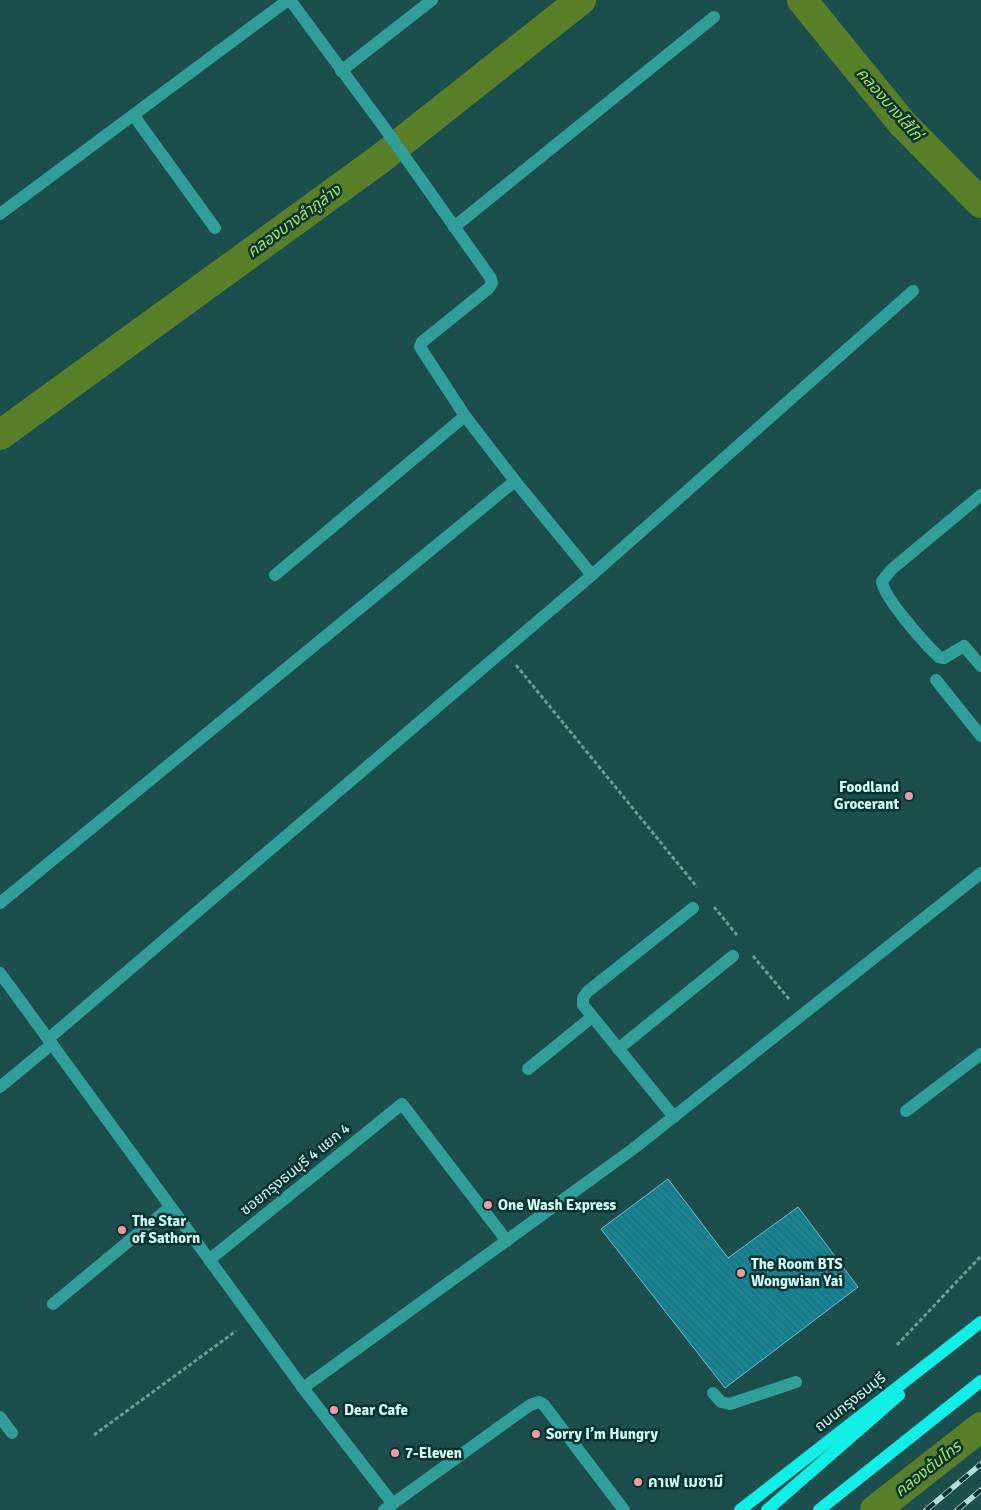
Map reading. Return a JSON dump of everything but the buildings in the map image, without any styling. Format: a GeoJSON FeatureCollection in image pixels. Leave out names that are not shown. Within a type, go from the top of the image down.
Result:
{"type":"FeatureCollection","features":[{"type":"Feature","properties":{"kind":"main road","name":"ถนนกรุงธนบุรี"},"geometry":{"type":"LineString","coordinates":[[740,1510],[981,1322]]}},
{"type":"Feature","properties":{"kind":"main road"},"geometry":{"type":"LineString","coordinates":[[767,1510],[981,1322]]}},
{"type":"Feature","properties":{"kind":"main road"},"geometry":{"type":"LineString","coordinates":[[819,1510],[981,1382]]}},
{"type":"Feature","properties":{"kind":"street"},"geometry":{"type":"LineString","coordinates":[[0,214],[289,0],[383,126],[492,283],[489,288],[422,342],[420,347],[465,416],[592,575]]}},
{"type":"Feature","properties":{"kind":"street"},"geometry":{"type":"LineString","coordinates":[[341,71],[432,0]]}},
{"type":"Feature","properties":{"kind":"street"},"geometry":{"type":"LineString","coordinates":[[454,227],[714,17]]}},
{"type":"Feature","properties":{"kind":"street"},"geometry":{"type":"LineString","coordinates":[[134,116],[214,228]]}},
{"type":"Feature","properties":{"kind":"street"},"geometry":{"type":"LineString","coordinates":[[0,1087],[592,575],[913,292]]}},
{"type":"Feature","properties":{"kind":"street"},"geometry":{"type":"LineString","coordinates":[[275,575],[465,416]]}},
{"type":"Feature","properties":{"kind":"street"},"geometry":{"type":"LineString","coordinates":[[0,903],[515,481]]}},
{"type":"Feature","properties":{"kind":"street"},"geometry":{"type":"LineString","coordinates":[[981,495],[892,570],[882,581],[882,586],[890,599],[938,657],[944,658],[964,646],[981,666]]}},
{"type":"Feature","properties":{"kind":"street"},"geometry":{"type":"LineString","coordinates":[[936,680],[981,736]]}},
{"type":"Feature","properties":{"kind":"street"},"geometry":{"type":"LineString","coordinates":[[303,1388],[507,1241],[674,1117],[981,874]]}},
{"type":"Feature","properties":{"kind":"street"},"geometry":{"type":"LineString","coordinates":[[674,1117],[582,1006],[583,998],[587,992],[693,908]]}},
{"type":"Feature","properties":{"kind":"street"},"geometry":{"type":"LineString","coordinates":[[618,1050],[733,956]]}},
{"type":"Feature","properties":{"kind":"street"},"geometry":{"type":"LineString","coordinates":[[0,973],[388,1507],[530,1405],[539,1402],[544,1405],[624,1510]]}},
{"type":"Feature","properties":{"kind":"street"},"geometry":{"type":"LineString","coordinates":[[528,1070],[592,1017]]}},
{"type":"Feature","properties":{"kind":"street"},"geometry":{"type":"LineString","coordinates":[[906,1111],[981,1054]]}},
{"type":"Feature","properties":{"kind":"street","name":"ซอยกรุงธนบุรี 4 แยก 4"},"geometry":{"type":"LineString","coordinates":[[209,1260],[402,1104],[507,1241]]}},
{"type":"Feature","properties":{"kind":"street"},"geometry":{"type":"LineString","coordinates":[[53,1304],[170,1207]]}},
{"type":"Feature","properties":{"kind":"street"},"geometry":{"type":"LineString","coordinates":[[713,1393],[720,1402],[730,1404],[796,1382]]}},
{"type":"Feature","properties":{"kind":"street"},"geometry":{"type":"LineString","coordinates":[[0,1418],[12,1433]]}},
{"type":"Feature","properties":{"kind":"path"},"geometry":{"type":"LineString","coordinates":[[504,650],[591,756]]}},
{"type":"Feature","properties":{"kind":"path"},"geometry":{"type":"LineString","coordinates":[[897,1346],[981,1256]]}},
{"type":"Feature","properties":{"kind":"path"},"geometry":{"type":"LineString","coordinates":[[94,1435],[252,1318]]}},
{"type":"Feature","properties":{"kind":"waterway","name":"คลองบางลำภูล่าง"},"geometry":{"type":"LineString","coordinates":[[0,435],[380,159],[581,0]]}},
{"type":"Feature","properties":{"kind":"waterway","name":"คลองบางไส้ไก่"},"geometry":{"type":"LineString","coordinates":[[802,0],[902,123],[981,203]]}},
{"type":"Feature","properties":{"kind":"waterway","name":"คลองต้นไทร"},"geometry":{"type":"LineString","coordinates":[[875,1510],[981,1427]]}},
{"type":"Feature","properties":{"kind":"railway"},"geometry":{"type":"LineString","coordinates":[[926,1510],[981,1464]]}},
{"type":"Feature","properties":{"kind":"railway"},"geometry":{"type":"LineString","coordinates":[[957,1510],[981,1490]]}},
{"type":"Feature","properties":{"kind":"place","name":"Foodland Grocerant"},"geometry":{"type":"Point","coordinates":[909,796]}},
{"type":"Feature","properties":{"kind":"place","name":"One Wash Express"},"geometry":{"type":"Point","coordinates":[488,1205]}},
{"type":"Feature","properties":{"kind":"place","name":"The Star of Sathorn"},"geometry":{"type":"Point","coordinates":[122,1230]}},
{"type":"Feature","properties":{"kind":"place","name":"The Room BTS Wongwian Yai"},"geometry":{"type":"Point","coordinates":[741,1273]}},
{"type":"Feature","properties":{"kind":"place","name":"Dear Cafe"},"geometry":{"type":"Point","coordinates":[334,1410]}},
{"type":"Feature","properties":{"kind":"place","name":"Sorry I’m Hungry"},"geometry":{"type":"Point","coordinates":[536,1434]}},
{"type":"Feature","properties":{"kind":"place","name":"7-Eleven"},"geometry":{"type":"Point","coordinates":[395,1453]}},
{"type":"Feature","properties":{"kind":"place","name":"คาเฟ เมซามี"},"geometry":{"type":"Point","coordinates":[638,1482]}}]}
